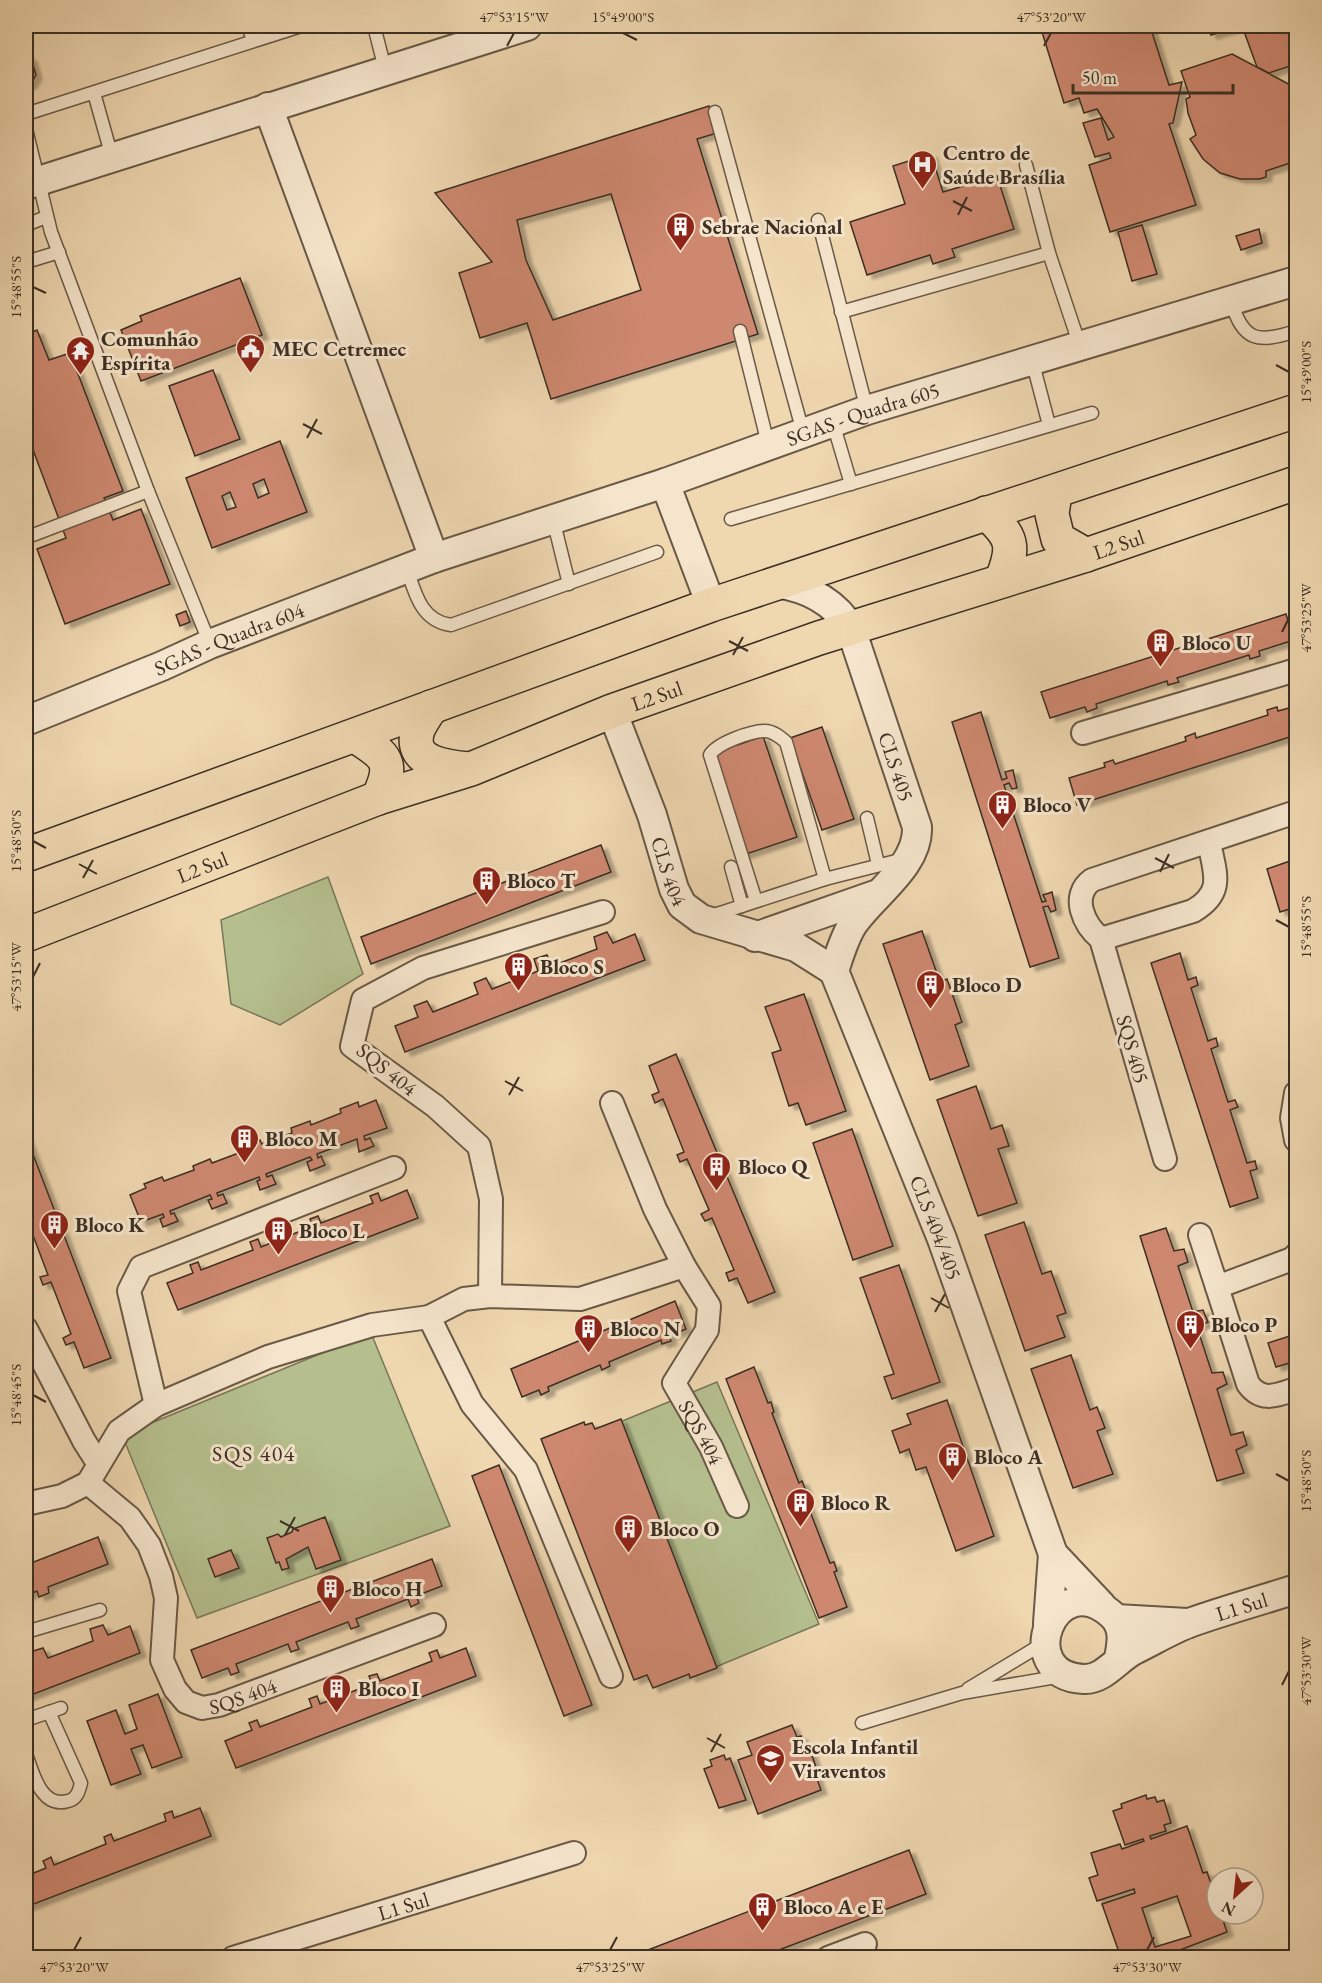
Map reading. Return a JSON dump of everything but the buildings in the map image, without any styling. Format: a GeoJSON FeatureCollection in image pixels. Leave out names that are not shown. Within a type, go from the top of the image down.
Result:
{"type":"FeatureCollection","features":[{"type":"Feature","properties":{"kind":"main road"},"geometry":{"type":"LineString","coordinates":[[26,855],[711,605],[987,513],[1055,493],[1296,411]]}},
{"type":"Feature","properties":{"kind":"main road","name":"L2 Sul"},"geometry":{"type":"LineString","coordinates":[[26,935],[378,798],[471,769],[612,711],[851,629],[1002,579],[1086,555],[1296,483]]}},
{"type":"Feature","properties":{"kind":"main road"},"geometry":{"type":"LineString","coordinates":[[1055,493],[1052,514],[1058,539],[1086,555]]}},
{"type":"Feature","properties":{"kind":"main road"},"geometry":{"type":"LineString","coordinates":[[987,513],[1003,528],[1010,542],[1011,552],[1002,579]]}},
{"type":"Feature","properties":{"kind":"main road"},"geometry":{"type":"LineString","coordinates":[[431,707],[417,734],[417,745],[423,757],[432,763],[446,767],[471,769]]}},
{"type":"Feature","properties":{"kind":"main road"},"geometry":{"type":"LineString","coordinates":[[355,736],[379,752],[385,760],[388,771],[378,798]]}},
{"type":"Feature","properties":{"kind":"street"},"geometry":{"type":"LineString","coordinates":[[33,182],[527,26]]}},
{"type":"Feature","properties":{"kind":"street"},"geometry":{"type":"LineString","coordinates":[[268,107],[434,558]]}},
{"type":"Feature","properties":{"kind":"street","name":"SGAS - Quadra 605"},"geometry":{"type":"LineString","coordinates":[[434,558],[665,483],[867,410],[1296,281]]}},
{"type":"Feature","properties":{"kind":"street"},"geometry":{"type":"LineString","coordinates":[[665,483],[711,605]]}},
{"type":"Feature","properties":{"kind":"street","name":"SGAS - Quadra 604"},"geometry":{"type":"LineString","coordinates":[[31,715],[162,666],[210,644],[434,558]]}},
{"type":"Feature","properties":{"kind":"street","name":"CLS 405"},"geometry":{"type":"LineString","coordinates":[[776,583],[797,587],[819,597],[840,612],[851,629],[917,827],[917,838],[911,858]]}},
{"type":"Feature","properties":{"kind":"street"},"geometry":{"type":"LineString","coordinates":[[1083,733],[1296,670]]}},
{"type":"Feature","properties":{"kind":"street","name":"CLS 404"},"geometry":{"type":"LineString","coordinates":[[612,711],[652,815],[674,889],[682,905],[700,919],[755,937],[796,947],[834,971]]}},
{"type":"Feature","properties":{"kind":"street","name":"SQS 405"},"geometry":{"type":"LineString","coordinates":[[1165,1159],[1101,939],[1086,923],[1080,898],[1084,886],[1092,880],[1296,812]]}},
{"type":"Feature","properties":{"kind":"street"},"geometry":{"type":"LineString","coordinates":[[1101,939],[1192,911],[1205,904],[1213,894],[1217,883],[1209,842]]}},
{"type":"Feature","properties":{"kind":"street"},"geometry":{"type":"LineString","coordinates":[[834,971],[852,926],[876,895],[911,858]]}},
{"type":"Feature","properties":{"kind":"street"},"geometry":{"type":"LineString","coordinates":[[755,937],[876,895]]}},
{"type":"Feature","properties":{"kind":"street","name":"SQS 404"},"geometry":{"type":"LineString","coordinates":[[489,1296],[491,1199],[479,1146],[435,1106],[352,1046],[363,1000],[423,968],[603,912]]}},
{"type":"Feature","properties":{"kind":"street","name":"CLS 404/405"},"geometry":{"type":"LineString","coordinates":[[834,971],[942,1239],[1053,1554],[1108,1612]]}},
{"type":"Feature","properties":{"kind":"street"},"geometry":{"type":"LineString","coordinates":[[1296,1094],[1292,1118],[1296,1140]]}},
{"type":"Feature","properties":{"kind":"street","name":"SQS 404"},"geometry":{"type":"LineString","coordinates":[[612,1103],[655,1209],[684,1266],[709,1306],[707,1330],[674,1383],[711,1447],[738,1506]]}},
{"type":"Feature","properties":{"kind":"street"},"geometry":{"type":"LineString","coordinates":[[156,1405],[129,1291],[141,1268],[394,1168]]}},
{"type":"Feature","properties":{"kind":"street"},"geometry":{"type":"LineString","coordinates":[[1200,1235],[1248,1384],[1255,1393],[1268,1398],[1296,1389]]}},
{"type":"Feature","properties":{"kind":"street"},"geometry":{"type":"LineString","coordinates":[[1217,1287],[1292,1259],[1296,1255]]}},
{"type":"Feature","properties":{"kind":"street"},"geometry":{"type":"LineString","coordinates":[[26,1504],[62,1496],[88,1483],[119,1431],[156,1405],[268,1357],[372,1325],[429,1317],[464,1299],[489,1296],[580,1299],[684,1266]]}},
{"type":"Feature","properties":{"kind":"street"},"geometry":{"type":"LineString","coordinates":[[429,1317],[472,1404],[526,1470],[611,1676]]}},
{"type":"Feature","properties":{"kind":"street"},"geometry":{"type":"LineString","coordinates":[[26,1329],[84,1441],[98,1463]]}},
{"type":"Feature","properties":{"kind":"street","name":"SQS 404"},"geometry":{"type":"LineString","coordinates":[[88,1483],[130,1518],[149,1545],[161,1575],[166,1598],[162,1660],[176,1689],[186,1702],[202,1708],[219,1705],[434,1625]]}},
{"type":"Feature","properties":{"kind":"street","name":"CLS 404/405"},"geometry":{"type":"LineString","coordinates":[[1046,1633],[1053,1554]]}},
{"type":"Feature","properties":{"kind":"street","name":"L1 Sul"},"geometry":{"type":"LineString","coordinates":[[1119,1658],[1190,1623],[1296,1589]]}},
{"type":"Feature","properties":{"kind":"street"},"geometry":{"type":"LineString","coordinates":[[1081,1601],[1108,1612],[1123,1638],[1119,1658],[1105,1673],[1086,1680],[1066,1676],[1050,1662],[1046,1633],[1061,1608],[1081,1601]]}},
{"type":"Feature","properties":{"kind":"street","name":"L1 Sul"},"geometry":{"type":"LineString","coordinates":[[1108,1612],[1190,1623]]}},
{"type":"Feature","properties":{"kind":"street","name":"L1 Sul"},"geometry":{"type":"LineString","coordinates":[[233,1958],[258,1954],[574,1853]]}},
{"type":"Feature","properties":{"kind":"street"},"geometry":{"type":"LineString","coordinates":[[828,1958],[865,1944]]}},
{"type":"Feature","properties":{"kind":"lane"},"geometry":{"type":"LineString","coordinates":[[248,26],[253,40]]}},
{"type":"Feature","properties":{"kind":"lane"},"geometry":{"type":"LineString","coordinates":[[26,114],[301,26]]}},
{"type":"Feature","properties":{"kind":"lane"},"geometry":{"type":"LineString","coordinates":[[374,26],[385,69]]}},
{"type":"Feature","properties":{"kind":"lane"},"geometry":{"type":"LineString","coordinates":[[94,93],[112,157]]}},
{"type":"Feature","properties":{"kind":"lane"},"geometry":{"type":"LineString","coordinates":[[715,112],[802,432]]}},
{"type":"Feature","properties":{"kind":"lane"},"geometry":{"type":"LineString","coordinates":[[26,129],[33,182],[148,491],[210,644]]}},
{"type":"Feature","properties":{"kind":"lane"},"geometry":{"type":"LineString","coordinates":[[1026,165],[1049,254],[1080,346]]}},
{"type":"Feature","properties":{"kind":"lane"},"geometry":{"type":"LineString","coordinates":[[26,225],[46,218]]}},
{"type":"Feature","properties":{"kind":"lane"},"geometry":{"type":"LineString","coordinates":[[818,220],[867,410]]}},
{"type":"Feature","properties":{"kind":"lane"},"geometry":{"type":"LineString","coordinates":[[26,262],[59,252]]}},
{"type":"Feature","properties":{"kind":"lane"},"geometry":{"type":"LineString","coordinates":[[841,312],[1049,254]]}},
{"type":"Feature","properties":{"kind":"lane"},"geometry":{"type":"LineString","coordinates":[[1231,300],[1237,322],[1253,337],[1266,339],[1296,331]]}},
{"type":"Feature","properties":{"kind":"lane"},"geometry":{"type":"LineString","coordinates":[[740,331],[768,444]]}},
{"type":"Feature","properties":{"kind":"lane"},"geometry":{"type":"LineString","coordinates":[[1032,360],[1049,425]]}},
{"type":"Feature","properties":{"kind":"lane"},"geometry":{"type":"LineString","coordinates":[[731,519],[1092,413]]}},
{"type":"Feature","properties":{"kind":"lane"},"geometry":{"type":"LineString","coordinates":[[833,422],[851,484]]}},
{"type":"Feature","properties":{"kind":"lane"},"geometry":{"type":"LineString","coordinates":[[26,533],[33,535],[148,491]]}},
{"type":"Feature","properties":{"kind":"lane"},"geometry":{"type":"LineString","coordinates":[[553,519],[568,584]]}},
{"type":"Feature","properties":{"kind":"lane"},"geometry":{"type":"LineString","coordinates":[[407,569],[418,603],[435,620],[451,625],[657,552]]}},
{"type":"Feature","properties":{"kind":"lane"},"geometry":{"type":"LineString","coordinates":[[756,901],[710,755],[714,748],[722,743],[766,731],[786,742],[825,879]]}},
{"type":"Feature","properties":{"kind":"lane"},"geometry":{"type":"LineString","coordinates":[[867,818],[878,864]]}},
{"type":"Feature","properties":{"kind":"lane"},"geometry":{"type":"LineString","coordinates":[[700,919],[825,879],[878,864],[911,858]]}},
{"type":"Feature","properties":{"kind":"lane"},"geometry":{"type":"LineString","coordinates":[[730,867],[742,906]]}},
{"type":"Feature","properties":{"kind":"lane"},"geometry":{"type":"LineString","coordinates":[[26,1632],[100,1610]]}},
{"type":"Feature","properties":{"kind":"lane"},"geometry":{"type":"LineString","coordinates":[[962,1693],[1046,1633]]}},
{"type":"Feature","properties":{"kind":"lane"},"geometry":{"type":"LineString","coordinates":[[862,1723],[962,1693],[1066,1676]]}},
{"type":"Feature","properties":{"kind":"lane"},"geometry":{"type":"LineString","coordinates":[[26,1720],[55,1710],[81,1783],[79,1792],[73,1800],[60,1803],[47,1798],[37,1783],[26,1754]]}},
{"type":"Feature","properties":{"kind":"green space"},"geometry":{"type":"Polygon","coordinates":[[[328,877],[363,974],[280,1025],[231,1004],[221,920],[328,877]]]}},
{"type":"Feature","properties":{"kind":"green space"},"geometry":{"type":"Polygon","coordinates":[[[371,1333],[450,1526],[197,1618],[122,1435],[371,1333]]]}},
{"type":"Feature","properties":{"kind":"green space"},"geometry":{"type":"Polygon","coordinates":[[[717,1382],[819,1624],[711,1669],[608,1427],[717,1382]]]}},
{"type":"Feature","properties":{"kind":"place","name":"Centro de Saúde Brasília"},"geometry":{"type":"Point","coordinates":[922,190]}},
{"type":"Feature","properties":{"kind":"place","name":"Sebrae Nacional"},"geometry":{"type":"Point","coordinates":[681,252]}},
{"type":"Feature","properties":{"kind":"place","name":"MEC Cetremec"},"geometry":{"type":"Point","coordinates":[251,374]}},
{"type":"Feature","properties":{"kind":"place","name":"Comunhão Espírita"},"geometry":{"type":"Point","coordinates":[80,376]}},
{"type":"Feature","properties":{"kind":"place","name":"Bloco U"},"geometry":{"type":"Point","coordinates":[1161,668]}},
{"type":"Feature","properties":{"kind":"place","name":"Bloco V"},"geometry":{"type":"Point","coordinates":[1002,830]}},
{"type":"Feature","properties":{"kind":"place","name":"Bloco T"},"geometry":{"type":"Point","coordinates":[486,906]}},
{"type":"Feature","properties":{"kind":"place","name":"Bloco S"},"geometry":{"type":"Point","coordinates":[519,992]}},
{"type":"Feature","properties":{"kind":"place","name":"Bloco D"},"geometry":{"type":"Point","coordinates":[931,1010]}},
{"type":"Feature","properties":{"kind":"place","name":"Bloco M"},"geometry":{"type":"Point","coordinates":[244,1164]}},
{"type":"Feature","properties":{"kind":"place","name":"Bloco Q"},"geometry":{"type":"Point","coordinates":[717,1192]}},
{"type":"Feature","properties":{"kind":"place","name":"Bloco K"},"geometry":{"type":"Point","coordinates":[54,1250]}},
{"type":"Feature","properties":{"kind":"place","name":"Bloco L"},"geometry":{"type":"Point","coordinates":[278,1256]}},
{"type":"Feature","properties":{"kind":"place","name":"Bloco P"},"geometry":{"type":"Point","coordinates":[1190,1350]}},
{"type":"Feature","properties":{"kind":"place","name":"Bloco N"},"geometry":{"type":"Point","coordinates":[589,1354]}},
{"type":"Feature","properties":{"kind":"place","name":"Bloco A"},"geometry":{"type":"Point","coordinates":[953,1482]}},
{"type":"Feature","properties":{"kind":"place","name":"Bloco R"},"geometry":{"type":"Point","coordinates":[800,1528]}},
{"type":"Feature","properties":{"kind":"place","name":"Bloco O"},"geometry":{"type":"Point","coordinates":[629,1554]}},
{"type":"Feature","properties":{"kind":"place","name":"Bloco H"},"geometry":{"type":"Point","coordinates":[331,1614]}},
{"type":"Feature","properties":{"kind":"place","name":"Bloco I"},"geometry":{"type":"Point","coordinates":[337,1714]}},
{"type":"Feature","properties":{"kind":"place","name":"Escola Infantil Viraventos"},"geometry":{"type":"Point","coordinates":[771,1784]}},
{"type":"Feature","properties":{"kind":"place","name":"Bloco A e E"},"geometry":{"type":"Point","coordinates":[763,1932]}},
{"type":"Feature","properties":{"kind":"district","name":"SQS 404"},"geometry":{"type":"Point","coordinates":[254,1453]}}]}
